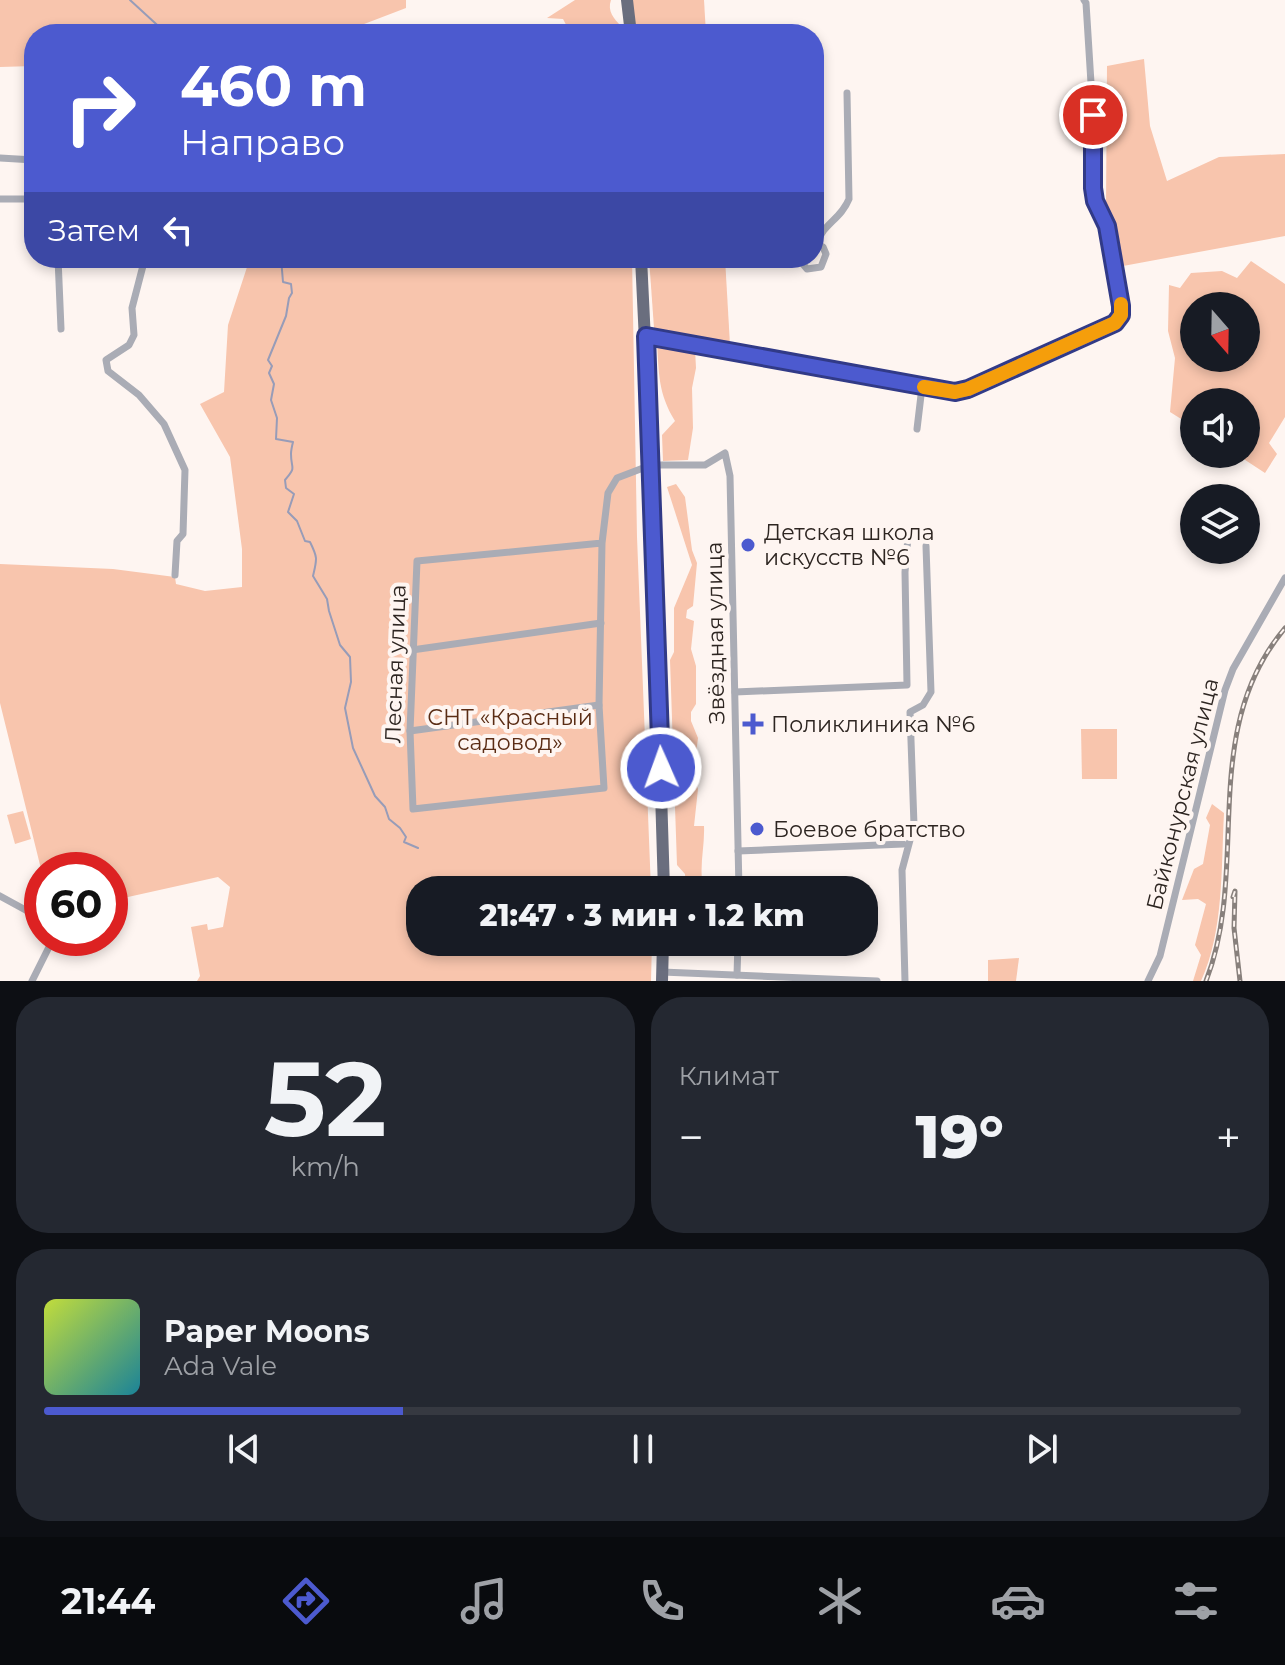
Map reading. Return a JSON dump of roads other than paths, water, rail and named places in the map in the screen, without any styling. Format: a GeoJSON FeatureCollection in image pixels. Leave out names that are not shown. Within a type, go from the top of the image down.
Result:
{"type":"FeatureCollection","features":[{"type":"Feature","properties":{"kind":"main road"},"geometry":{"type":"LineString","coordinates":[[627,0],[630,24]]}},
{"type":"Feature","properties":{"kind":"main road"},"geometry":{"type":"LineString","coordinates":[[642,268],[664,876]]}},
{"type":"Feature","properties":{"kind":"main road"},"geometry":{"type":"LineString","coordinates":[[662,977],[663,956]]}},
{"type":"Feature","properties":{"kind":"street"},"geometry":{"type":"LineString","coordinates":[[646,336],[955,392],[1115,323],[1121,315],[1107,226],[1095,201],[1093,188],[1093,115],[1084,0]]}},
{"type":"Feature","properties":{"kind":"street"},"geometry":{"type":"LineString","coordinates":[[824,231],[844,212],[849,199],[847,93]]}},
{"type":"Feature","properties":{"kind":"street"},"geometry":{"type":"LineString","coordinates":[[0,158],[24,159]]}},
{"type":"Feature","properties":{"kind":"street"},"geometry":{"type":"LineString","coordinates":[[0,199],[24,199]]}},
{"type":"Feature","properties":{"kind":"street"},"geometry":{"type":"LineString","coordinates":[[58,268],[61,329]]}},
{"type":"Feature","properties":{"kind":"street"},"geometry":{"type":"LineString","coordinates":[[142,268],[132,308],[134,335],[129,345],[106,360],[108,371],[139,395],[164,424],[185,470],[183,534],[177,541],[175,575]]}},
{"type":"Feature","properties":{"kind":"street"},"geometry":{"type":"LineString","coordinates":[[917,429],[922,387]]}},
{"type":"Feature","properties":{"kind":"street","name":"Звёздная улица"},"geometry":{"type":"LineString","coordinates":[[651,465],[705,465],[725,453],[730,476],[739,876]]}},
{"type":"Feature","properties":{"kind":"street"},"geometry":{"type":"LineString","coordinates":[[410,731],[599,705],[602,543],[608,493],[617,478],[651,465]]}},
{"type":"Feature","properties":{"kind":"street"},"geometry":{"type":"LineString","coordinates":[[735,692],[907,685],[905,572],[908,537]]}},
{"type":"Feature","properties":{"kind":"street","name":"Лесная улица"},"geometry":{"type":"LineString","coordinates":[[599,705],[604,788],[413,809],[410,731],[417,561],[602,543]]}},
{"type":"Feature","properties":{"kind":"street"},"geometry":{"type":"LineString","coordinates":[[905,981],[902,870],[914,825],[910,712],[923,705],[931,692],[926,546]]}},
{"type":"Feature","properties":{"kind":"street","name":"Байконурская улица"},"geometry":{"type":"LineString","coordinates":[[1148,981],[1160,956],[1225,690],[1233,669],[1285,578]]}},
{"type":"Feature","properties":{"kind":"street"},"geometry":{"type":"LineString","coordinates":[[412,650],[601,623]]}},
{"type":"Feature","properties":{"kind":"street"},"geometry":{"type":"LineString","coordinates":[[738,851],[903,844]]}},
{"type":"Feature","properties":{"kind":"street"},"geometry":{"type":"LineString","coordinates":[[0,896],[24,909]]}},
{"type":"Feature","properties":{"kind":"street"},"geometry":{"type":"LineString","coordinates":[[32,981],[44,956]]}},
{"type":"Feature","properties":{"kind":"street"},"geometry":{"type":"LineString","coordinates":[[737,975],[738,956]]}},
{"type":"Feature","properties":{"kind":"street"},"geometry":{"type":"LineString","coordinates":[[662,977],[716,978],[737,975],[877,981]]}},
{"type":"Feature","properties":{"kind":"waterway"},"geometry":{"type":"LineString","coordinates":[[130,0],[156,24]]}},
{"type":"Feature","properties":{"kind":"waterway"},"geometry":{"type":"LineString","coordinates":[[282,268],[283,282],[291,284],[292,293],[268,360],[272,366],[269,373],[274,384],[271,400],[277,418],[276,439],[293,442],[292,470],[285,480],[286,488],[294,494],[288,512],[297,521],[305,541],[313,547],[316,559],[313,576],[327,599],[340,645],[350,657],[351,682],[345,708],[353,748],[389,819],[406,837],[404,842],[418,848]]}},
{"type":"Feature","properties":{"kind":"railway"},"geometry":{"type":"LineString","coordinates":[[1206,981],[1219,937],[1225,892],[1233,756],[1242,711],[1258,669],[1285,628]]}},
{"type":"Feature","properties":{"kind":"railway"},"geometry":{"type":"LineString","coordinates":[[1233,897],[1235,891],[1234,928],[1240,981]]}},
{"type":"Feature","properties":{"kind":"place","name":"Детская школа искусств №6"},"geometry":{"type":"Point","coordinates":[748,545]}},
{"type":"Feature","properties":{"kind":"place","name":"Поликлиника №6"},"geometry":{"type":"Point","coordinates":[753,724]}},
{"type":"Feature","properties":{"kind":"place","name":"Боевое братство"},"geometry":{"type":"Point","coordinates":[757,829]}},
{"type":"Feature","properties":{"kind":"park label","name":"СНТ «Красный садовод»"},"geometry":{"type":"Point","coordinates":[510,730]}}]}
